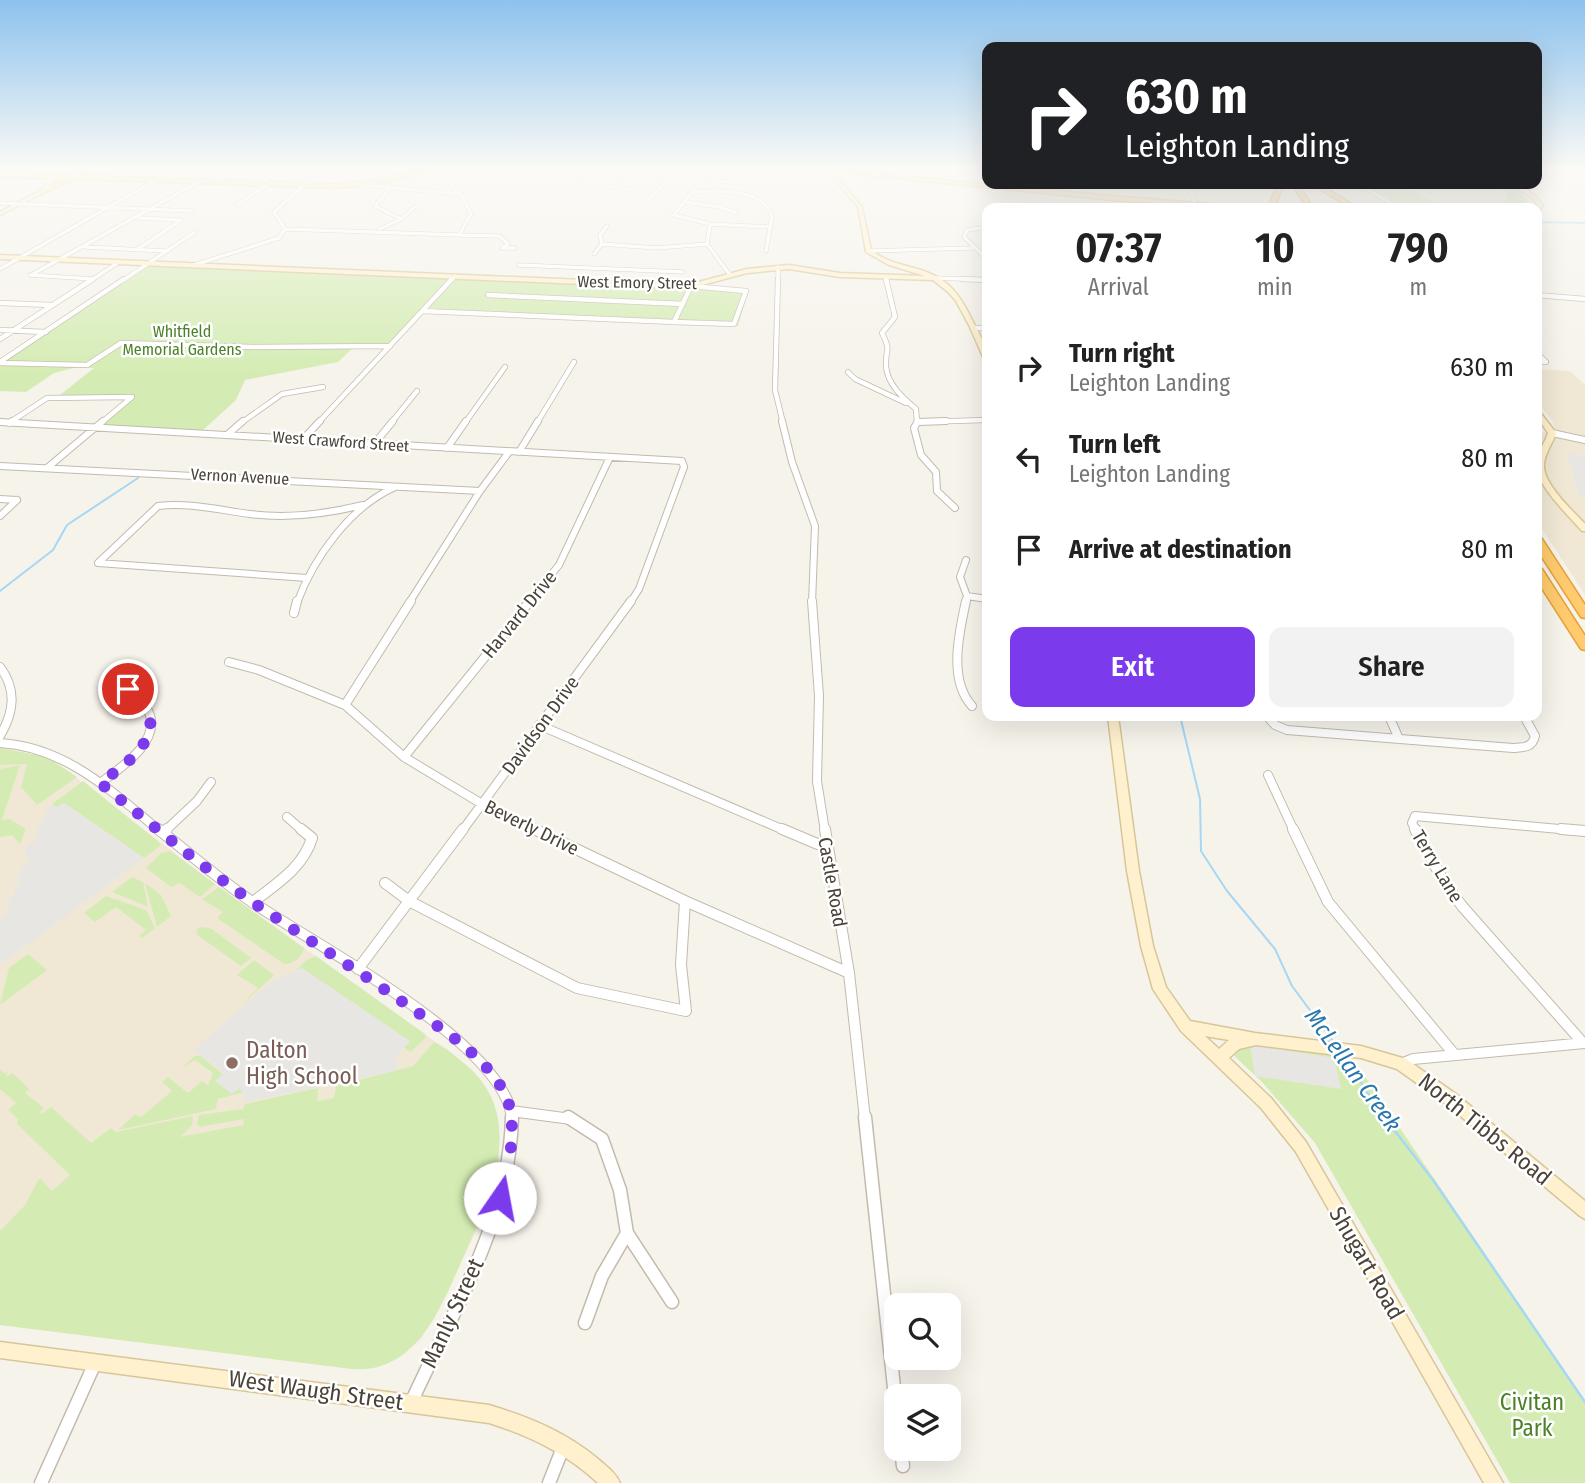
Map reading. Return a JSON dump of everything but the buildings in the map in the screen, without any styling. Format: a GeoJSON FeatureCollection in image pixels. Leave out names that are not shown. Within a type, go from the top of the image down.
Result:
{"type":"FeatureCollection","features":[{"type":"Feature","properties":{"kind":"highway"},"geometry":{"type":"LineString","coordinates":[[1542,547],[1585,614]]}},
{"type":"Feature","properties":{"kind":"highway"},"geometry":{"type":"LineString","coordinates":[[1542,578],[1585,646]]}},
{"type":"Feature","properties":{"kind":"street"},"geometry":{"type":"LineString","coordinates":[[0,269],[56,237]]}},
{"type":"Feature","properties":{"kind":"street"},"geometry":{"type":"LineString","coordinates":[[95,277],[30,276],[100,237]]}},
{"type":"Feature","properties":{"kind":"street"},"geometry":{"type":"LineString","coordinates":[[138,249],[155,237]]}},
{"type":"Feature","properties":{"kind":"street"},"geometry":{"type":"LineString","coordinates":[[0,363],[187,237]]}},
{"type":"Feature","properties":{"kind":"street"},"geometry":{"type":"LineString","coordinates":[[194,265],[278,237]]}},
{"type":"Feature","properties":{"kind":"street"},"geometry":{"type":"LineString","coordinates":[[500,237],[508,244],[502,248],[515,248]]}},
{"type":"Feature","properties":{"kind":"street"},"geometry":{"type":"LineString","coordinates":[[594,254],[602,244],[601,237]]}},
{"type":"Feature","properties":{"kind":"street"},"geometry":{"type":"LineString","coordinates":[[708,237],[707,244],[730,275]]}},
{"type":"Feature","properties":{"kind":"street"},"geometry":{"type":"LineString","coordinates":[[766,251],[768,237]]}},
{"type":"Feature","properties":{"kind":"street"},"geometry":{"type":"LineString","coordinates":[[865,237],[868,251],[888,264],[935,278],[982,280]]}},
{"type":"Feature","properties":{"kind":"street"},"geometry":{"type":"LineString","coordinates":[[966,237],[967,243],[982,255]]}},
{"type":"Feature","properties":{"kind":"street"},"geometry":{"type":"LineString","coordinates":[[602,244],[656,248],[707,244]]}},
{"type":"Feature","properties":{"kind":"street"},"geometry":{"type":"LineString","coordinates":[[82,247],[167,251]]}},
{"type":"Feature","properties":{"kind":"street"},"geometry":{"type":"LineString","coordinates":[[868,251],[972,248]]}},
{"type":"Feature","properties":{"kind":"street","name":"West Emory Street"},"geometry":{"type":"LineString","coordinates":[[0,257],[691,286],[730,275],[778,267],[886,277],[935,278]]}},
{"type":"Feature","properties":{"kind":"street"},"geometry":{"type":"LineString","coordinates":[[0,339],[119,262]]}},
{"type":"Feature","properties":{"kind":"street"},"geometry":{"type":"LineString","coordinates":[[519,265],[610,269]]}},
{"type":"Feature","properties":{"kind":"street","name":"Castle Road"},"geometry":{"type":"LineString","coordinates":[[778,267],[775,362],[779,419],[815,526],[812,607],[819,696],[817,781],[849,973],[894,1384]]}},
{"type":"Feature","properties":{"kind":"street"},"geometry":{"type":"LineString","coordinates":[[601,283],[610,269]]}},
{"type":"Feature","properties":{"kind":"street","name":"West Emory Street"},"geometry":{"type":"LineString","coordinates":[[610,269],[685,269],[680,278]]}},
{"type":"Feature","properties":{"kind":"street"},"geometry":{"type":"LineString","coordinates":[[303,439],[455,276]]}},
{"type":"Feature","properties":{"kind":"street"},"geometry":{"type":"LineString","coordinates":[[886,277],[895,317],[882,333],[891,349],[884,362],[885,369],[916,410],[918,422],[914,428],[921,455],[936,472],[937,491],[955,508]]}},
{"type":"Feature","properties":{"kind":"street"},"geometry":{"type":"LineString","coordinates":[[935,278],[950,291],[982,347]]}},
{"type":"Feature","properties":{"kind":"street"},"geometry":{"type":"LineString","coordinates":[[422,312],[674,322],[734,324],[746,291],[691,286],[674,322]]}},
{"type":"Feature","properties":{"kind":"street"},"geometry":{"type":"LineString","coordinates":[[488,295],[683,304]]}},
{"type":"Feature","properties":{"kind":"street"},"geometry":{"type":"LineString","coordinates":[[1542,295],[1585,299]]}},
{"type":"Feature","properties":{"kind":"street"},"geometry":{"type":"LineString","coordinates":[[0,303],[52,305]]}},
{"type":"Feature","properties":{"kind":"street"},"geometry":{"type":"LineString","coordinates":[[973,328],[982,328]]}},
{"type":"Feature","properties":{"kind":"street"},"geometry":{"type":"LineString","coordinates":[[0,330],[46,332]]}},
{"type":"Feature","properties":{"kind":"street"},"geometry":{"type":"LineString","coordinates":[[0,363],[77,367],[87,365],[121,343],[252,348],[390,346]]}},
{"type":"Feature","properties":{"kind":"street"},"geometry":{"type":"LineString","coordinates":[[520,452],[574,362]]}},
{"type":"Feature","properties":{"kind":"street"},"geometry":{"type":"LineString","coordinates":[[447,448],[505,367]]}},
{"type":"Feature","properties":{"kind":"street"},"geometry":{"type":"LineString","coordinates":[[848,372],[883,394],[909,403]]}},
{"type":"Feature","properties":{"kind":"street"},"geometry":{"type":"LineString","coordinates":[[228,434],[275,396],[296,387],[323,387]]}},
{"type":"Feature","properties":{"kind":"street"},"geometry":{"type":"LineString","coordinates":[[374,443],[417,391]]}},
{"type":"Feature","properties":{"kind":"street"},"geometry":{"type":"LineString","coordinates":[[9,423],[47,398],[132,397],[47,468]]}},
{"type":"Feature","properties":{"kind":"street"},"geometry":{"type":"LineString","coordinates":[[1542,418],[1552,433],[1585,440]]}},
{"type":"Feature","properties":{"kind":"street"},"geometry":{"type":"LineString","coordinates":[[918,422],[982,420]]}},
{"type":"Feature","properties":{"kind":"street","name":"West Crawford Street"},"geometry":{"type":"LineString","coordinates":[[0,422],[682,461]]}},
{"type":"Feature","properties":{"kind":"street"},"geometry":{"type":"LineString","coordinates":[[1542,458],[1552,433]]}},
{"type":"Feature","properties":{"kind":"street"},"geometry":{"type":"LineString","coordinates":[[345,705],[480,491],[509,452]]}},
{"type":"Feature","properties":{"kind":"street","name":"Harvard Drive"},"geometry":{"type":"LineString","coordinates":[[404,757],[559,565],[610,457]]}},
{"type":"Feature","properties":{"kind":"street","name":"Davidson Drive"},"geometry":{"type":"LineString","coordinates":[[358,969],[639,589],[684,467],[682,461]]}},
{"type":"Feature","properties":{"kind":"street","name":"Vernon Avenue"},"geometry":{"type":"LineString","coordinates":[[0,466],[480,491]]}},
{"type":"Feature","properties":{"kind":"street"},"geometry":{"type":"LineString","coordinates":[[1542,471],[1585,529]]}},
{"type":"Feature","properties":{"kind":"street"},"geometry":{"type":"LineString","coordinates":[[307,578],[99,563],[100,559],[152,510],[165,505],[253,515],[303,515],[336,512],[363,505],[398,485]]}},
{"type":"Feature","properties":{"kind":"street"},"geometry":{"type":"LineString","coordinates":[[0,499],[17,499],[0,516]]}},
{"type":"Feature","properties":{"kind":"street"},"geometry":{"type":"LineString","coordinates":[[294,613],[297,597],[307,578],[363,505]]}},
{"type":"Feature","properties":{"kind":"street"},"geometry":{"type":"LineString","coordinates":[[966,560],[960,578],[967,596],[961,622],[960,693],[972,706]]}},
{"type":"Feature","properties":{"kind":"street"},"geometry":{"type":"LineString","coordinates":[[967,596],[982,599]]}},
{"type":"Feature","properties":{"kind":"street","name":"Beverly Drive"},"geometry":{"type":"LineString","coordinates":[[229,662],[259,670],[345,705],[404,757],[482,804],[685,901],[849,973]]}},
{"type":"Feature","properties":{"kind":"street"},"geometry":{"type":"LineString","coordinates":[[0,667],[9,682],[14,707],[0,736]]}},
{"type":"Feature","properties":{"kind":"street"},"geometry":{"type":"LineString","coordinates":[[100,783],[132,758],[147,740],[150,730],[150,712],[146,705],[133,691],[122,688]]}},
{"type":"Feature","properties":{"kind":"street"},"geometry":{"type":"LineString","coordinates":[[1114,721],[1133,871],[1147,946],[1160,989],[1186,1027],[1220,1058],[1235,1043],[1256,1039]]}},
{"type":"Feature","properties":{"kind":"street"},"geometry":{"type":"LineString","coordinates":[[1271,721],[1287,730],[1528,747],[1534,743],[1535,736],[1527,721]]}},
{"type":"Feature","properties":{"kind":"street"},"geometry":{"type":"LineString","coordinates":[[1391,721],[1399,739]]}},
{"type":"Feature","properties":{"kind":"street"},"geometry":{"type":"LineString","coordinates":[[539,725],[827,848]]}},
{"type":"Feature","properties":{"kind":"street"},"geometry":{"type":"LineString","coordinates":[[0,743],[25,744],[51,752],[100,783],[253,902],[358,969],[461,1042],[488,1069],[504,1091],[511,1111],[566,1116],[602,1139],[620,1190],[627,1233],[672,1303]]}},
{"type":"Feature","properties":{"kind":"street"},"geometry":{"type":"LineString","coordinates":[[1268,775],[1328,902],[1454,1054]]}},
{"type":"Feature","properties":{"kind":"street"},"geometry":{"type":"LineString","coordinates":[[163,832],[197,801],[211,782]]}},
{"type":"Feature","properties":{"kind":"street","name":"Terry Lane"},"geometry":{"type":"LineString","coordinates":[[1584,1043],[1462,906],[1444,882],[1412,823],[1415,816],[1585,831]]}},
{"type":"Feature","properties":{"kind":"street"},"geometry":{"type":"LineString","coordinates":[[253,902],[300,863],[310,851],[312,838],[287,817]]}},
{"type":"Feature","properties":{"kind":"street"},"geometry":{"type":"LineString","coordinates":[[385,883],[409,901],[578,988],[686,1011],[681,965],[685,901]]}},
{"type":"Feature","properties":{"kind":"street","name":"North Tibbs Road"},"geometry":{"type":"LineString","coordinates":[[1186,1027],[1361,1052],[1401,1064],[1451,1099],[1581,1202]]}},
{"type":"Feature","properties":{"kind":"street"},"geometry":{"type":"LineString","coordinates":[[1401,1064],[1413,1059],[1454,1054],[1584,1043]]}},
{"type":"Feature","properties":{"kind":"street","name":"Shugart Road"},"geometry":{"type":"LineString","coordinates":[[1220,1058],[1266,1103],[1301,1147],[1494,1483]]}},
{"type":"Feature","properties":{"kind":"street","name":"Manly Street"},"geometry":{"type":"LineString","coordinates":[[411,1403],[436,1343],[487,1241],[506,1177],[511,1111]]}},
{"type":"Feature","properties":{"kind":"street"},"geometry":{"type":"LineString","coordinates":[[585,1323],[607,1261],[627,1233]]}},
{"type":"Feature","properties":{"kind":"street","name":"West Waugh Street"},"geometry":{"type":"LineString","coordinates":[[0,1350],[489,1414],[527,1424],[565,1443],[611,1483]]}},
{"type":"Feature","properties":{"kind":"street"},"geometry":{"type":"LineString","coordinates":[[41,1483],[96,1361]]}},
{"type":"Feature","properties":{"kind":"street"},"geometry":{"type":"LineString","coordinates":[[549,1483],[565,1443]]}},
{"type":"Feature","properties":{"kind":"street"},"geometry":{"type":"LineString","coordinates":[[902,1461],[902,1466]]}},
{"type":"Feature","properties":{"kind":"shaded area"},"geometry":{"type":"Polygon","coordinates":[[[1542,369],[1570,371],[1585,385],[1585,595],[1542,529],[1542,432],[1556,431],[1552,420],[1542,408],[1542,369]]]}},
{"type":"Feature","properties":{"kind":"shaded area"},"geometry":{"type":"Polygon","coordinates":[[[1567,453],[1585,456],[1585,497],[1579,496],[1567,453]]]}},
{"type":"Feature","properties":{"kind":"shaded area","name":"Dalton High School"},"geometry":{"type":"Polygon","coordinates":[[[0,748],[47,757],[61,766],[219,887],[455,1056],[482,1082],[493,1105],[498,1126],[499,1161],[495,1183],[486,1210],[435,1317],[420,1340],[400,1357],[379,1367],[352,1369],[0,1325],[0,748]]]}},
{"type":"Feature","properties":{"kind":"shaded area"},"geometry":{"type":"Polygon","coordinates":[[[64,803],[144,858],[4,962],[0,959],[0,921],[10,909],[6,905],[16,891],[14,888],[21,883],[17,880],[21,870],[31,860],[24,854],[28,845],[36,843],[33,840],[39,835],[35,833],[48,813],[45,811],[53,805],[57,807],[64,803]]]}},
{"type":"Feature","properties":{"kind":"shaded area"},"geometry":{"type":"Polygon","coordinates":[[[302,968],[410,1041],[397,1055],[396,1071],[246,1102],[240,1088],[232,1094],[215,1081],[224,1073],[193,1050],[275,979],[302,968]]]}},
{"type":"Feature","properties":{"kind":"shaded area"},"geometry":{"type":"Polygon","coordinates":[[[1250,1045],[1334,1058],[1341,1089],[1255,1076],[1250,1045]]]}},
{"type":"Feature","properties":{"kind":"green space","name":"Whitfield Memorial Gardens"},"geometry":{"type":"Polygon","coordinates":[[[149,264],[749,290],[738,326],[422,314],[392,347],[354,347],[338,362],[245,380],[236,400],[202,431],[102,426],[135,397],[60,395],[94,368],[77,367],[54,373],[26,392],[0,391],[0,365],[149,264]]]}},
{"type":"Feature","properties":{"kind":"green space"},"geometry":{"type":"Polygon","coordinates":[[[0,748],[47,757],[77,777],[37,805],[21,787],[27,764],[0,765],[0,748]]]}},
{"type":"Feature","properties":{"kind":"green space"},"geometry":{"type":"Polygon","coordinates":[[[20,765],[2,820],[10,819],[26,829],[20,844],[12,835],[0,837],[0,769],[20,765]]]}},
{"type":"Feature","properties":{"kind":"green space"},"geometry":{"type":"Polygon","coordinates":[[[83,781],[160,843],[160,846],[144,858],[64,803],[57,808],[52,804],[83,781]]]}},
{"type":"Feature","properties":{"kind":"green space"},"geometry":{"type":"Polygon","coordinates":[[[170,851],[215,884],[200,897],[179,883],[171,887],[146,868],[161,853],[170,851]]]}},
{"type":"Feature","properties":{"kind":"green space"},"geometry":{"type":"Polygon","coordinates":[[[132,877],[143,882],[148,907],[112,892],[132,877]]]}},
{"type":"Feature","properties":{"kind":"green space"},"geometry":{"type":"Polygon","coordinates":[[[145,883],[161,895],[171,916],[157,927],[145,883]]]}},
{"type":"Feature","properties":{"kind":"green space"},"geometry":{"type":"Polygon","coordinates":[[[219,887],[304,948],[299,957],[284,964],[217,918],[223,912],[202,899],[219,887]]]}},
{"type":"Feature","properties":{"kind":"green space"},"geometry":{"type":"Polygon","coordinates":[[[106,896],[146,910],[155,928],[142,938],[139,936],[146,930],[116,907],[95,922],[84,913],[106,896]]]}},
{"type":"Feature","properties":{"kind":"green space"},"geometry":{"type":"Polygon","coordinates":[[[198,928],[212,929],[251,958],[241,966],[196,934],[198,928]]]}},
{"type":"Feature","properties":{"kind":"green space"},"geometry":{"type":"Polygon","coordinates":[[[28,954],[47,970],[0,1005],[9,968],[28,954]]]}},
{"type":"Feature","properties":{"kind":"green space"},"geometry":{"type":"Polygon","coordinates":[[[316,956],[425,1034],[426,1038],[410,1052],[404,1047],[410,1042],[295,972],[305,961],[316,956]]]}},
{"type":"Feature","properties":{"kind":"green space"},"geometry":{"type":"Polygon","coordinates":[[[254,960],[274,975],[236,1010],[258,988],[237,975],[254,960]]]}},
{"type":"Feature","properties":{"kind":"green space"},"geometry":{"type":"Polygon","coordinates":[[[434,1042],[465,1064],[484,1084],[495,1106],[499,1154],[486,1204],[448,1292],[426,1331],[395,1360],[375,1367],[352,1369],[0,1325],[0,1231],[25,1205],[38,1180],[41,1179],[52,1191],[70,1175],[17,1124],[18,1119],[8,1110],[16,1103],[0,1089],[0,1069],[5,1074],[8,1071],[6,1077],[13,1073],[29,1089],[25,1093],[44,1108],[40,1112],[42,1114],[51,1107],[91,1143],[111,1128],[116,1132],[193,1116],[192,1125],[180,1137],[243,1125],[244,1119],[199,1127],[197,1123],[199,1115],[243,1109],[245,1104],[318,1088],[317,1101],[334,1098],[336,1086],[413,1066],[434,1042]]]}},
{"type":"Feature","properties":{"kind":"green space","name":"Civitan Park"},"geometry":{"type":"Polygon","coordinates":[[[1250,1045],[1351,1056],[1585,1401],[1585,1483],[1510,1483],[1315,1143],[1262,1082],[1228,1050],[1250,1045]]]}},
{"type":"Feature","properties":{"kind":"green space"},"geometry":{"type":"Polygon","coordinates":[[[195,1056],[201,1056],[244,1092],[218,1099],[216,1109],[118,1130],[135,1114],[141,1117],[172,1091],[162,1082],[168,1077],[188,1093],[202,1081],[208,1085],[213,1073],[195,1060],[182,1068],[195,1056]]]}},
{"type":"Feature","properties":{"kind":"waterway"},"geometry":{"type":"LineString","coordinates":[[0,591],[53,550],[67,525],[138,478]]}},
{"type":"Feature","properties":{"kind":"waterway","name":"McLellan Creek"},"geometry":{"type":"LineString","coordinates":[[1181,721],[1200,799],[1201,851],[1227,891],[1275,949],[1292,986],[1335,1044]]}},
{"type":"Feature","properties":{"kind":"waterway","name":"McLellan Creek"},"geometry":{"type":"LineString","coordinates":[[1342,1054],[1385,1119]]}},
{"type":"Feature","properties":{"kind":"waterway","name":"McLellan Creek"},"geometry":{"type":"LineString","coordinates":[[1384,1117],[1433,1180],[1585,1402]]}},
{"type":"Feature","properties":{"kind":"place","name":"Dalton High School"},"geometry":{"type":"Point","coordinates":[232,1063]}},
{"type":"Feature","properties":{"kind":"route"},"geometry":{"type":"LineString","coordinates":[[128,689],[133,691],[150,712],[150,730],[147,740],[132,758],[100,783],[253,902],[358,969],[461,1042],[488,1069],[504,1091],[511,1111],[506,1177],[500,1198]]}}]}
